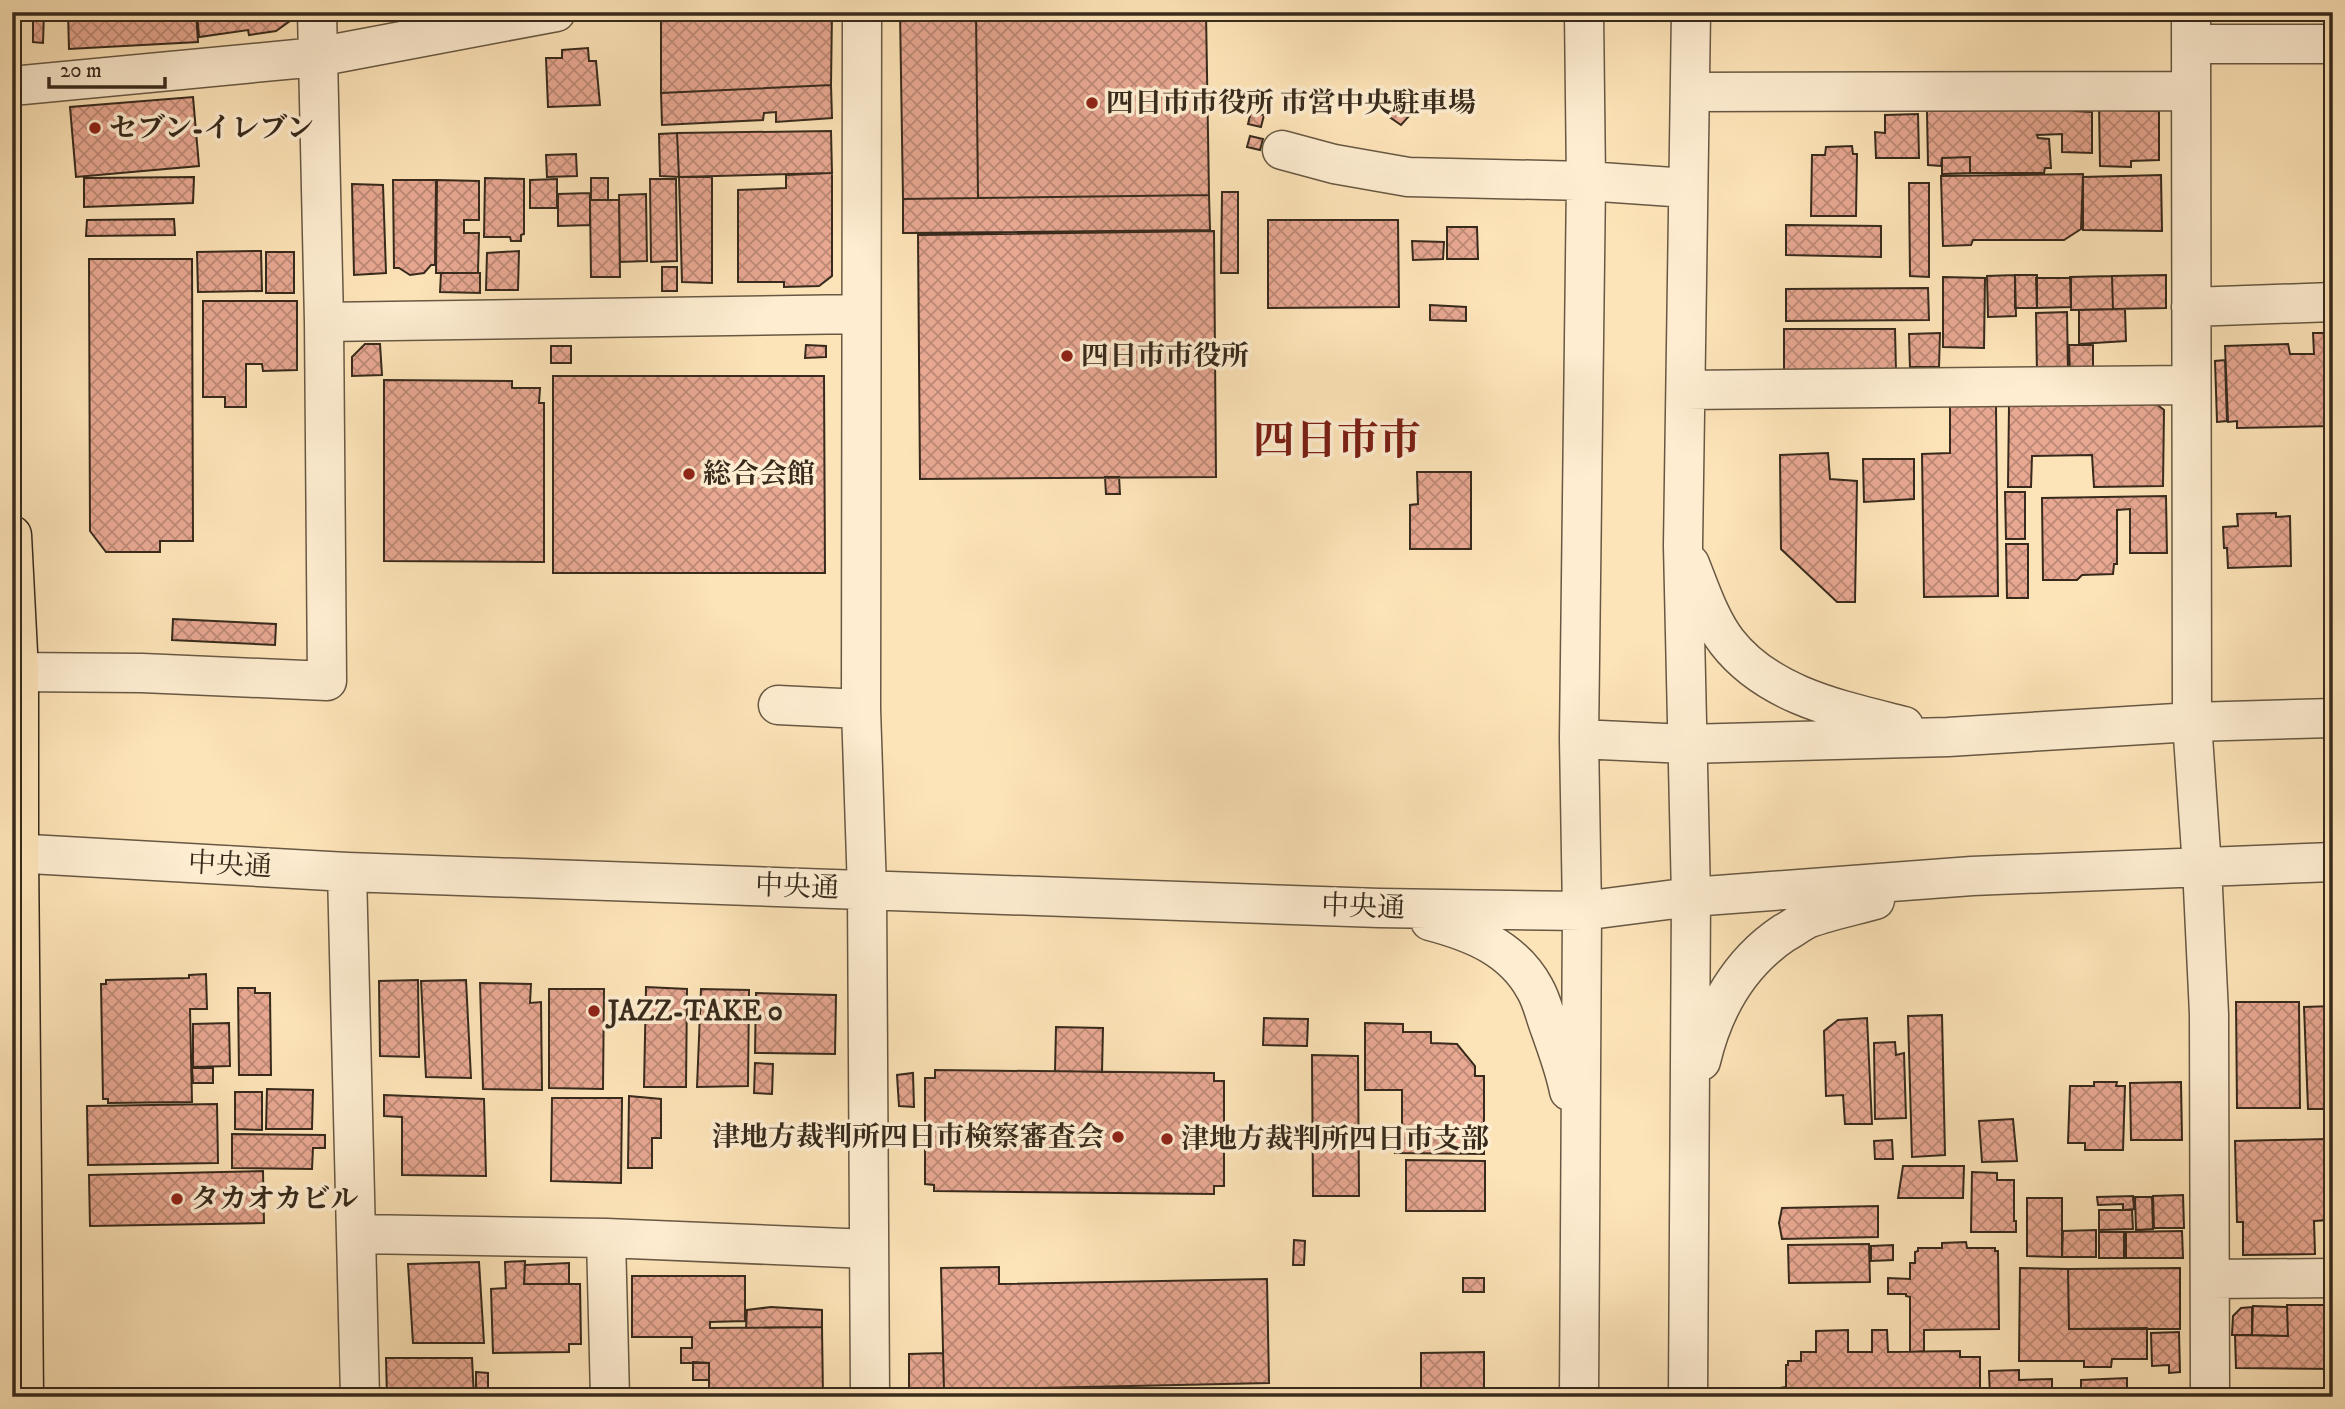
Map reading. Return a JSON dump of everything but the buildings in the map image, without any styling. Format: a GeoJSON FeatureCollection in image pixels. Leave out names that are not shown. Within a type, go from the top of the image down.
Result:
{"type":"FeatureCollection","features":[{"type":"Feature","properties":{"kind":"highway"},"geometry":{"type":"LineString","coordinates":[[12,535],[24,1397]]}},
{"type":"Feature","properties":{"kind":"street"},"geometry":{"type":"LineString","coordinates":[[16,672],[142,673],[327,681],[324,322],[317,12]]}},
{"type":"Feature","properties":{"kind":"street"},"geometry":{"type":"LineString","coordinates":[[12,86],[317,57],[556,12]]}},
{"type":"Feature","properties":{"kind":"street"},"geometry":{"type":"LineString","coordinates":[[862,12],[861,709],[867,890],[870,1397]]}},
{"type":"Feature","properties":{"kind":"street"},"geometry":{"type":"LineString","coordinates":[[1578,1397],[1582,911],[1579,739],[1586,181],[1584,12]]}},
{"type":"Feature","properties":{"kind":"street"},"geometry":{"type":"LineString","coordinates":[[1688,1397],[1691,897],[1683,546],[1690,12]]}},
{"type":"Feature","properties":{"kind":"street"},"geometry":{"type":"LineString","coordinates":[[2210,1397],[2209,1014],[2192,722],[2189,385],[2191,28],[2333,44]]}},
{"type":"Feature","properties":{"kind":"street"},"geometry":{"type":"LineString","coordinates":[[1691,92],[2191,91]]}},
{"type":"Feature","properties":{"kind":"street"},"geometry":{"type":"LineString","coordinates":[[1282,150],[1334,164],[1408,177],[1586,181],[1688,188]]}},
{"type":"Feature","properties":{"kind":"street"},"geometry":{"type":"LineString","coordinates":[[2191,306],[2333,302]]}},
{"type":"Feature","properties":{"kind":"street"},"geometry":{"type":"LineString","coordinates":[[324,322],[860,314]]}},
{"type":"Feature","properties":{"kind":"street"},"geometry":{"type":"LineString","coordinates":[[1686,390],[2189,385]]}},
{"type":"Feature","properties":{"kind":"street"},"geometry":{"type":"LineString","coordinates":[[1683,546],[1706,604],[1726,641],[1755,670],[1798,694],[1840,709],[1948,737]]}},
{"type":"Feature","properties":{"kind":"street"},"geometry":{"type":"LineString","coordinates":[[778,705],[861,709]]}},
{"type":"Feature","properties":{"kind":"street"},"geometry":{"type":"LineString","coordinates":[[1579,739],[1686,744],[1948,737],[2192,722],[2333,718]]}},
{"type":"Feature","properties":{"kind":"street","name":"中央通"},"geometry":{"type":"LineString","coordinates":[[15,853],[347,872],[1379,908],[1582,911],[1691,897],[1972,876]]}},
{"type":"Feature","properties":{"kind":"street"},"geometry":{"type":"LineString","coordinates":[[1689,1116],[1707,1033],[1721,1002],[1748,964],[1774,940],[1805,920],[1972,876],[2333,862]]}},
{"type":"Feature","properties":{"kind":"street"},"geometry":{"type":"LineString","coordinates":[[347,872],[360,1397]]}},
{"type":"Feature","properties":{"kind":"street"},"geometry":{"type":"LineString","coordinates":[[1379,908],[1450,926],[1483,938],[1506,954],[1524,974],[1535,989],[1567,1084],[1580,1166]]}},
{"type":"Feature","properties":{"kind":"street"},"geometry":{"type":"LineString","coordinates":[[357,1234],[606,1238],[869,1249]]}},
{"type":"Feature","properties":{"kind":"street"},"geometry":{"type":"LineString","coordinates":[[606,1238],[610,1397]]}},
{"type":"Feature","properties":{"kind":"street"},"geometry":{"type":"LineString","coordinates":[[2210,1279],[2333,1278]]}},
{"type":"Feature","properties":{"kind":"place","name":"四日市市役所 市営中央駐車場"},"geometry":{"type":"Point","coordinates":[1092,103]}},
{"type":"Feature","properties":{"kind":"place","name":"セブン-イレブン"},"geometry":{"type":"Point","coordinates":[95,128]}},
{"type":"Feature","properties":{"kind":"place","name":"四日市市役所"},"geometry":{"type":"Point","coordinates":[1067,356]}},
{"type":"Feature","properties":{"kind":"place","name":"総合会館"},"geometry":{"type":"Point","coordinates":[689,474]}},
{"type":"Feature","properties":{"kind":"place","name":"JAZZ-TAKE 0"},"geometry":{"type":"Point","coordinates":[594,1011]}},
{"type":"Feature","properties":{"kind":"place","name":"津地方裁判所四日市検察審査会"},"geometry":{"type":"Point","coordinates":[1118,1137]}},
{"type":"Feature","properties":{"kind":"place","name":"津地方裁判所四日市支部"},"geometry":{"type":"Point","coordinates":[1167,1139]}},
{"type":"Feature","properties":{"kind":"place","name":"タカオカビル"},"geometry":{"type":"Point","coordinates":[177,1199]}},
{"type":"Feature","properties":{"kind":"district","name":"四日市市"},"geometry":{"type":"Point","coordinates":[1337,442]}}]}
